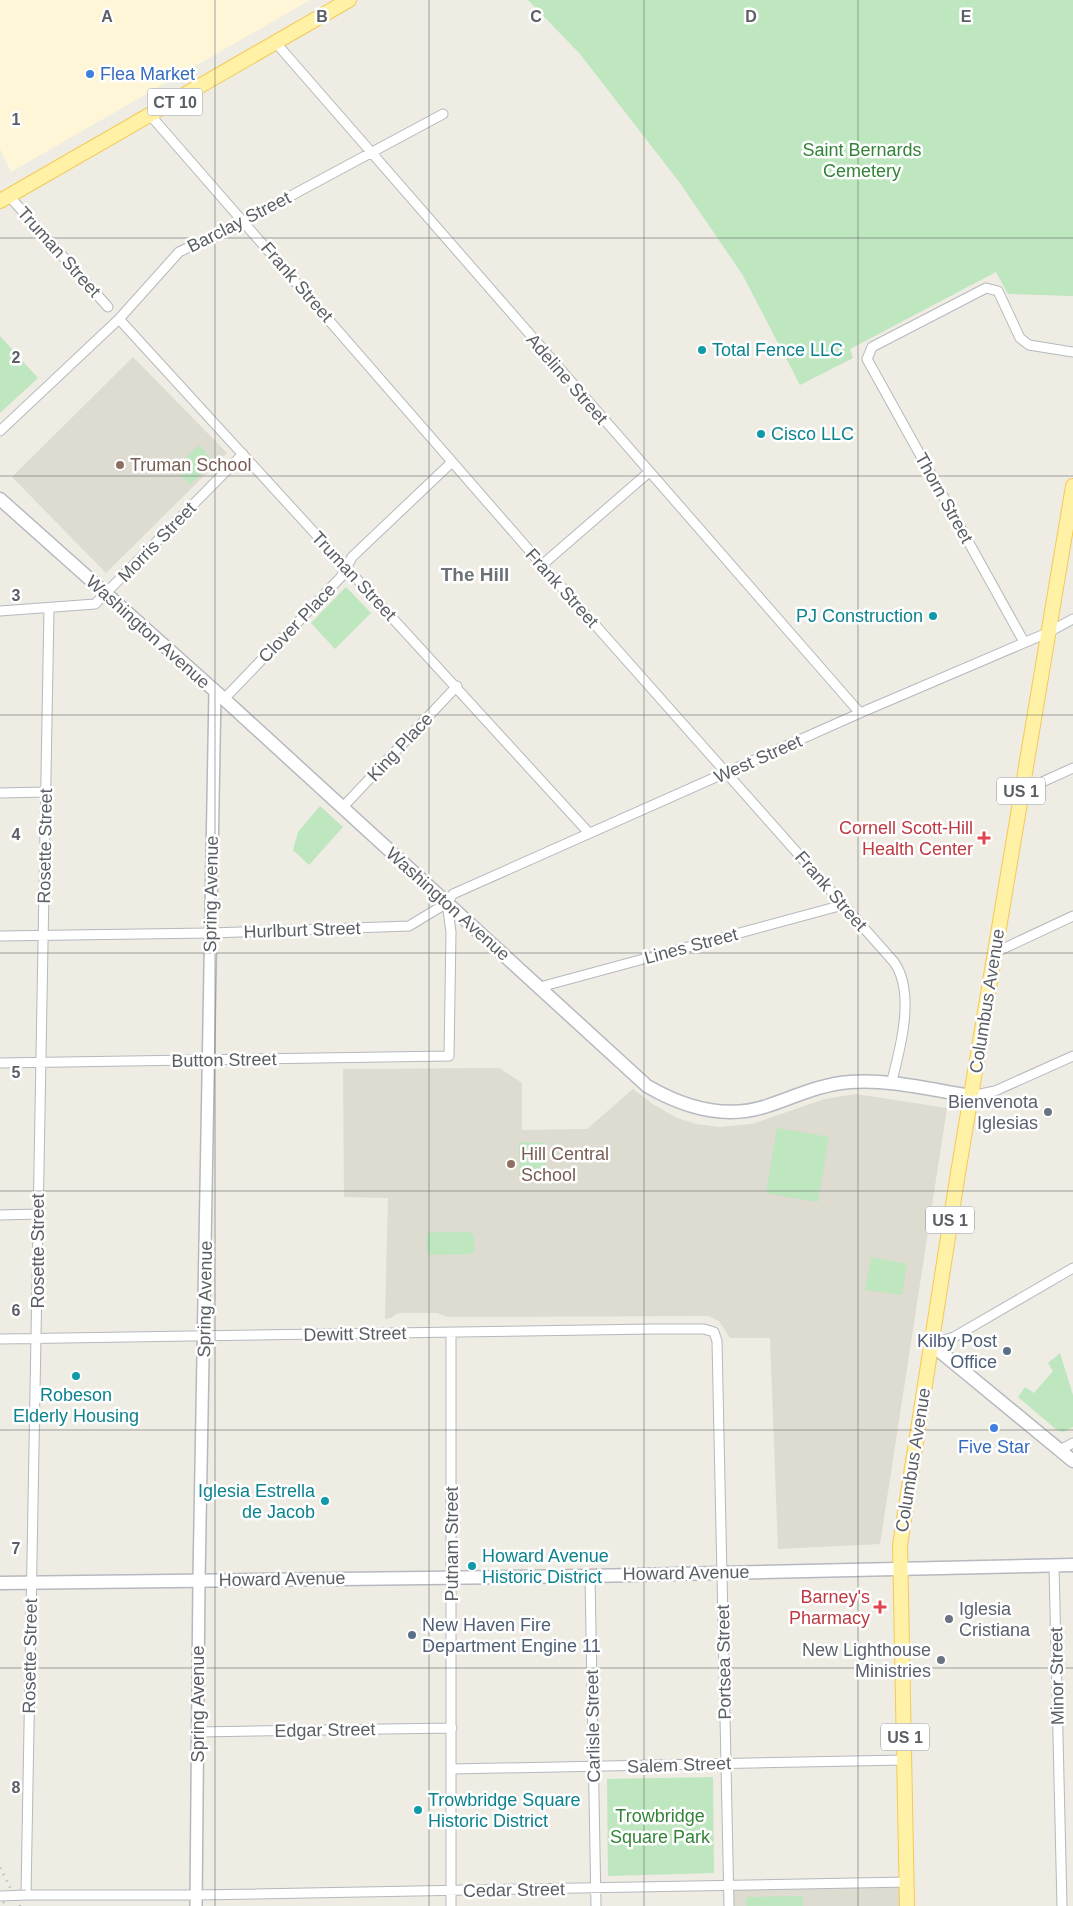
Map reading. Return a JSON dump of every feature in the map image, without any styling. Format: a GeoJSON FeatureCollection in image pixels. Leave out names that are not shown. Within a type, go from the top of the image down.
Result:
{"type":"FeatureCollection","features":[{"type":"Feature","properties":{"kind":"main road","name":"CT 10"},"geometry":{"type":"LineString","coordinates":[[5,199],[349,0]]}},
{"type":"Feature","properties":{"kind":"main road","name":"Columbus Avenue"},"geometry":{"type":"LineString","coordinates":[[908,1906],[900,1545],[1020,792],[1073,486]]}},
{"type":"Feature","properties":{"kind":"main road","name":"Washington Avenue"},"geometry":{"type":"LineString","coordinates":[[0,498],[219,695],[647,1086],[672,1100],[697,1108],[727,1112],[746,1111],[764,1107],[834,1084],[851,1082],[891,1084],[971,1096]]}},
{"type":"Feature","properties":{"kind":"main road"},"geometry":{"type":"LineString","coordinates":[[931,1344],[1073,1461]]}},
{"type":"Feature","properties":{"kind":"main road","name":"Howard Avenue"},"geometry":{"type":"LineString","coordinates":[[0,1583],[199,1579],[590,1576],[1073,1565]]}},
{"type":"Feature","properties":{"kind":"street","name":"Adeline Street"},"geometry":{"type":"LineString","coordinates":[[276,43],[370,154],[648,473],[860,713]]}},
{"type":"Feature","properties":{"kind":"street","name":"Barclay Street"},"geometry":{"type":"LineString","coordinates":[[0,431],[119,319],[179,252],[244,221],[443,114]]}},
{"type":"Feature","properties":{"kind":"street","name":"Frank Street"},"geometry":{"type":"LineString","coordinates":[[151,116],[542,565],[894,962],[905,988],[905,1011],[891,1084]]}},
{"type":"Feature","properties":{"kind":"street","name":"Truman Street"},"geometry":{"type":"LineString","coordinates":[[5,199],[108,307]]}},
{"type":"Feature","properties":{"kind":"street","name":"Thorn Street"},"geometry":{"type":"LineString","coordinates":[[1024,642],[867,360],[868,354],[872,348],[986,288],[998,291],[1020,338],[1029,345],[1073,352]]}},
{"type":"Feature","properties":{"kind":"street","name":"Truman Street"},"geometry":{"type":"LineString","coordinates":[[119,319],[346,569],[457,686],[589,833]]}},
{"type":"Feature","properties":{"kind":"street","name":"Morris Street"},"geometry":{"type":"LineString","coordinates":[[0,611],[95,604],[243,454]]}},
{"type":"Feature","properties":{"kind":"street","name":"Clover Place"},"geometry":{"type":"LineString","coordinates":[[219,695],[340,577],[352,557],[452,462]]}},
{"type":"Feature","properties":{"kind":"street"},"geometry":{"type":"LineString","coordinates":[[542,565],[648,473]]}},
{"type":"Feature","properties":{"kind":"street","name":"Rosette Street"},"geometry":{"type":"LineString","coordinates":[[26,1893],[37,1339],[48,608]]}},
{"type":"Feature","properties":{"kind":"street","name":"West Street"},"geometry":{"type":"LineString","coordinates":[[447,904],[453,894],[860,713],[1047,633],[1073,619]]}},
{"type":"Feature","properties":{"kind":"street","name":"King Place"},"geometry":{"type":"LineString","coordinates":[[342,808],[457,686]]}},
{"type":"Feature","properties":{"kind":"street","name":"Spring Avenue"},"geometry":{"type":"LineString","coordinates":[[196,1901],[199,1579],[210,933],[219,695]]}},
{"type":"Feature","properties":{"kind":"street"},"geometry":{"type":"LineString","coordinates":[[1020,792],[1073,768]]}},
{"type":"Feature","properties":{"kind":"street"},"geometry":{"type":"LineString","coordinates":[[0,793],[46,792]]}},
{"type":"Feature","properties":{"kind":"street","name":"Hurlburt Street"},"geometry":{"type":"LineString","coordinates":[[0,936],[210,933],[409,926],[447,904]]}},
{"type":"Feature","properties":{"kind":"street","name":"Button Street"},"geometry":{"type":"LineString","coordinates":[[0,1063],[449,1056],[451,932],[447,904]]}},
{"type":"Feature","properties":{"kind":"street","name":"Lines Street"},"geometry":{"type":"LineString","coordinates":[[540,987],[843,905]]}},
{"type":"Feature","properties":{"kind":"street"},"geometry":{"type":"LineString","coordinates":[[994,953],[1073,916]]}},
{"type":"Feature","properties":{"kind":"street"},"geometry":{"type":"LineString","coordinates":[[971,1096],[995,1092],[1073,1056]]}},
{"type":"Feature","properties":{"kind":"street"},"geometry":{"type":"LineString","coordinates":[[0,1215],[38,1214]]}},
{"type":"Feature","properties":{"kind":"street"},"geometry":{"type":"LineString","coordinates":[[931,1344],[954,1337],[1073,1268]]}},
{"type":"Feature","properties":{"kind":"street","name":"Dewitt Street"},"geometry":{"type":"LineString","coordinates":[[0,1340],[654,1329],[710,1330]]}},
{"type":"Feature","properties":{"kind":"street","name":"Portsea Street"},"geometry":{"type":"LineString","coordinates":[[710,1330],[716,1336],[717,1341],[729,1906]]}},
{"type":"Feature","properties":{"kind":"street","name":"Putnam Street"},"geometry":{"type":"LineString","coordinates":[[451,1332],[451,1906]]}},
{"type":"Feature","properties":{"kind":"street"},"geometry":{"type":"LineString","coordinates":[[1060,1450],[1073,1443]]}},
{"type":"Feature","properties":{"kind":"street","name":"Minor Street"},"geometry":{"type":"LineString","coordinates":[[1054,1566],[1062,1906]]}},
{"type":"Feature","properties":{"kind":"street","name":"Carlisle Street"},"geometry":{"type":"LineString","coordinates":[[590,1576],[596,1906]]}},
{"type":"Feature","properties":{"kind":"street","name":"Edgar Street"},"geometry":{"type":"LineString","coordinates":[[198,1732],[452,1728]]}},
{"type":"Feature","properties":{"kind":"street","name":"Salem Street"},"geometry":{"type":"LineString","coordinates":[[452,1769],[594,1768],[905,1760]]}},
{"type":"Feature","properties":{"kind":"street","name":"Cedar Street"},"geometry":{"type":"LineString","coordinates":[[0,1896],[26,1893],[196,1901],[451,1891],[908,1882]]}},
{"type":"Feature","properties":{"kind":"shaded area","name":"Flea Market"},"geometry":{"type":"Polygon","coordinates":[[[0,0],[310,0],[11,172],[0,149],[0,0]]]}},
{"type":"Feature","properties":{"kind":"shaded area","name":"Truman School"},"geometry":{"type":"Polygon","coordinates":[[[133,357],[227,453],[106,573],[12,477],[133,357]]]}},
{"type":"Feature","properties":{"kind":"shaded area"},"geometry":{"type":"Polygon","coordinates":[[[499,1068],[522,1083],[522,1130],[587,1129],[633,1089],[654,1105],[677,1118],[696,1124],[719,1127],[752,1124],[825,1099],[856,1094],[947,1108],[880,1544],[778,1549],[770,1338],[730,1338],[719,1321],[708,1316],[448,1317],[437,1313],[398,1313],[391,1318],[385,1319],[388,1198],[344,1197],[343,1069],[499,1068]]]}},
{"type":"Feature","properties":{"kind":"shaded area"},"geometry":{"type":"Polygon","coordinates":[[[908,1882],[907,1906],[729,1906],[728,1886],[908,1882]]]}},
{"type":"Feature","properties":{"kind":"green space","name":"Saint Bernards Cemetery"},"geometry":{"type":"Polygon","coordinates":[[[528,0],[1073,0],[1073,296],[1008,294],[996,272],[850,349],[853,358],[800,385],[742,274],[680,183],[580,54],[528,0]]]}},
{"type":"Feature","properties":{"kind":"green space"},"geometry":{"type":"Polygon","coordinates":[[[0,336],[38,378],[0,413],[0,336]]]}},
{"type":"Feature","properties":{"kind":"green space"},"geometry":{"type":"Polygon","coordinates":[[[199,445],[213,461],[213,464],[190,485],[175,468],[199,445]]]}},
{"type":"Feature","properties":{"kind":"green space"},"geometry":{"type":"Polygon","coordinates":[[[346,587],[371,613],[335,649],[311,623],[346,587]]]}},
{"type":"Feature","properties":{"kind":"green space"},"geometry":{"type":"Polygon","coordinates":[[[320,806],[343,827],[309,865],[293,850],[298,832],[320,806]]]}},
{"type":"Feature","properties":{"kind":"green space"},"geometry":{"type":"Polygon","coordinates":[[[777,1128],[829,1137],[818,1202],[766,1193],[777,1128]]]}},
{"type":"Feature","properties":{"kind":"green space"},"geometry":{"type":"Polygon","coordinates":[[[521,1142],[545,1143],[546,1176],[543,1178],[521,1179],[519,1176],[519,1144],[521,1142]]]}},
{"type":"Feature","properties":{"kind":"green space"},"geometry":{"type":"Polygon","coordinates":[[[430,1232],[470,1232],[474,1235],[474,1251],[471,1254],[430,1255],[427,1252],[426,1235],[430,1232]]]}},
{"type":"Feature","properties":{"kind":"green space"},"geometry":{"type":"Polygon","coordinates":[[[871,1257],[907,1264],[902,1295],[865,1290],[871,1257]]]}},
{"type":"Feature","properties":{"kind":"green space"},"geometry":{"type":"Polygon","coordinates":[[[1060,1353],[1073,1395],[1073,1427],[1063,1432],[1057,1430],[1018,1397],[1025,1387],[1034,1393],[1053,1371],[1048,1363],[1060,1353]]]}},
{"type":"Feature","properties":{"kind":"green space","name":"Trowbridge Square Park"},"geometry":{"type":"Polygon","coordinates":[[[713,1777],[714,1873],[608,1876],[607,1779],[713,1777]]]}},
{"type":"Feature","properties":{"kind":"green space"},"geometry":{"type":"Polygon","coordinates":[[[803,1896],[803,1906],[746,1906],[746,1897],[803,1896]]]}},
{"type":"Feature","properties":{"kind":"railway"},"geometry":{"type":"LineString","coordinates":[[0,1868],[20,1906]]}},
{"type":"Feature","properties":{"kind":"railway"},"geometry":{"type":"LineString","coordinates":[[0,1896],[6,1906]]}},
{"type":"Feature","properties":{"kind":"place","name":"Flea Market"},"geometry":{"type":"Point","coordinates":[90,74]}},
{"type":"Feature","properties":{"kind":"place","name":"Total Fence LLC"},"geometry":{"type":"Point","coordinates":[702,350]}},
{"type":"Feature","properties":{"kind":"place","name":"Cisco LLC"},"geometry":{"type":"Point","coordinates":[761,434]}},
{"type":"Feature","properties":{"kind":"place","name":"Truman School"},"geometry":{"type":"Point","coordinates":[120,465]}},
{"type":"Feature","properties":{"kind":"place","name":"PJ Construction"},"geometry":{"type":"Point","coordinates":[933,616]}},
{"type":"Feature","properties":{"kind":"place","name":"Cornell Scott-Hill Health Center"},"geometry":{"type":"Point","coordinates":[984,838]}},
{"type":"Feature","properties":{"kind":"place","name":"Bienvenota Iglesias"},"geometry":{"type":"Point","coordinates":[1048,1112]}},
{"type":"Feature","properties":{"kind":"place","name":"Hill Central School"},"geometry":{"type":"Point","coordinates":[511,1164]}},
{"type":"Feature","properties":{"kind":"place","name":"Kilby Post Office"},"geometry":{"type":"Point","coordinates":[1007,1351]}},
{"type":"Feature","properties":{"kind":"place","name":"Robeson Elderly Housing"},"geometry":{"type":"Point","coordinates":[76,1376]}},
{"type":"Feature","properties":{"kind":"place","name":"Five Star"},"geometry":{"type":"Point","coordinates":[994,1428]}},
{"type":"Feature","properties":{"kind":"place","name":"Iglesia Estrella de Jacob"},"geometry":{"type":"Point","coordinates":[325,1501]}},
{"type":"Feature","properties":{"kind":"place","name":"Howard Avenue Historic District"},"geometry":{"type":"Point","coordinates":[472,1566]}},
{"type":"Feature","properties":{"kind":"place","name":"Barney's Pharmacy"},"geometry":{"type":"Point","coordinates":[880,1607]}},
{"type":"Feature","properties":{"kind":"place","name":"Iglesia Cristiana"},"geometry":{"type":"Point","coordinates":[949,1619]}},
{"type":"Feature","properties":{"kind":"place","name":"New Haven Fire Department Engine 11"},"geometry":{"type":"Point","coordinates":[412,1635]}},
{"type":"Feature","properties":{"kind":"place","name":"New Lighthouse Ministries"},"geometry":{"type":"Point","coordinates":[941,1660]}},
{"type":"Feature","properties":{"kind":"place","name":"Trowbridge Square Historic District"},"geometry":{"type":"Point","coordinates":[418,1810]}},
{"type":"Feature","properties":{"kind":"district","name":"The Hill"},"geometry":{"type":"Point","coordinates":[475,574]}}]}
